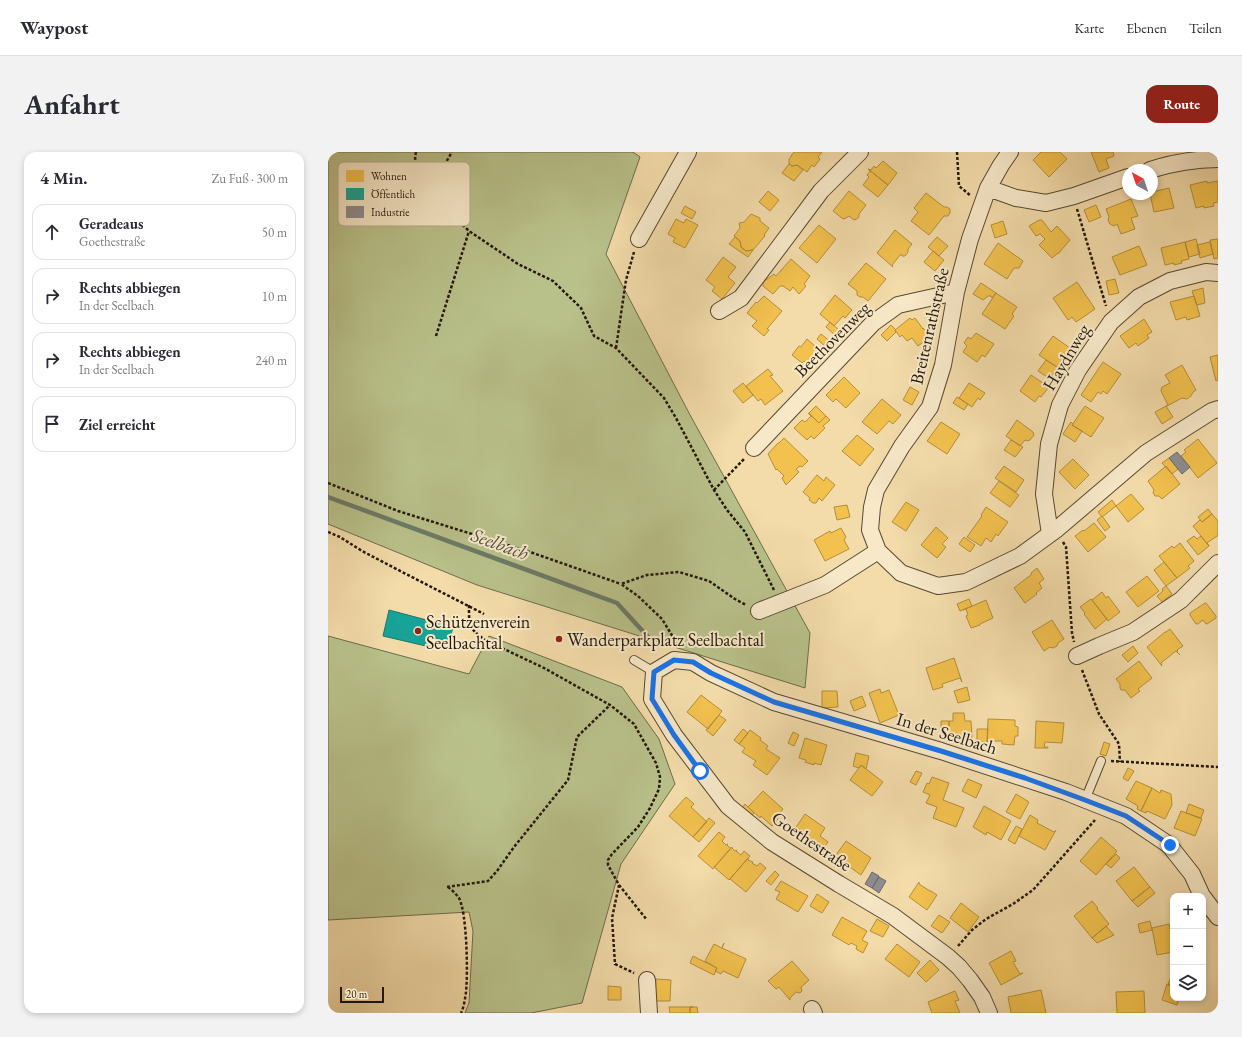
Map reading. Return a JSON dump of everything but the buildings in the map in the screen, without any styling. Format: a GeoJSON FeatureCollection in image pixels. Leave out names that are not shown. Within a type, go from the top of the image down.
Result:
{"type":"FeatureCollection","features":[{"type":"Feature","properties":{"kind":"street"},"geometry":{"type":"LineString","coordinates":[[639,239],[688,152]]}},
{"type":"Feature","properties":{"kind":"street"},"geometry":{"type":"LineString","coordinates":[[719,311],[742,298],[821,191],[860,152]]}},
{"type":"Feature","properties":{"kind":"street","name":"Breitenrathstraße"},"geometry":{"type":"LineString","coordinates":[[1010,152],[988,188],[970,239],[956,292],[943,365],[930,407],[902,446],[876,490],[872,507],[870,530],[878,551],[901,573],[938,586],[966,582],[1020,556],[1097,496],[1146,453],[1212,411],[1218,409]]}},
{"type":"Feature","properties":{"kind":"street"},"geometry":{"type":"LineString","coordinates":[[1158,168],[1189,161],[1218,159]]}},
{"type":"Feature","properties":{"kind":"street"},"geometry":{"type":"LineString","coordinates":[[988,188],[1016,198],[1046,203],[1074,196],[1122,179]]}},
{"type":"Feature","properties":{"kind":"street","name":"Haydnweg"},"geometry":{"type":"LineString","coordinates":[[1050,534],[1044,494],[1049,444],[1060,405],[1078,370],[1111,322],[1139,297],[1170,281],[1206,272],[1218,273]]}},
{"type":"Feature","properties":{"kind":"street","name":"Beethovenweg"},"geometry":{"type":"LineString","coordinates":[[754,448],[873,322],[898,305],[956,292]]}},
{"type":"Feature","properties":{"kind":"street"},"geometry":{"type":"LineString","coordinates":[[759,611],[825,585],[878,551]]}},
{"type":"Feature","properties":{"kind":"street"},"geometry":{"type":"LineString","coordinates":[[1077,656],[1133,632],[1181,600],[1218,563]]}},
{"type":"Feature","properties":{"kind":"street"},"geometry":{"type":"LineString","coordinates":[[654,672],[674,660]]}},
{"type":"Feature","properties":{"kind":"street","name":"In der Seelbach"},"geometry":{"type":"LineString","coordinates":[[674,660],[693,662],[711,673],[774,702],[941,751],[1025,778],[1126,816],[1170,845],[1192,874],[1201,893]]}},
{"type":"Feature","properties":{"kind":"street","name":"Goethestraße"},"geometry":{"type":"LineString","coordinates":[[654,672],[652,699],[674,735],[728,806],[772,842],[893,916],[948,957],[970,980],[982,997],[989,1013]]}},
{"type":"Feature","properties":{"kind":"street","name":"In der Seelbach"},"geometry":{"type":"LineString","coordinates":[[1206,901],[1218,917]]}},
{"type":"Feature","properties":{"kind":"street"},"geometry":{"type":"LineString","coordinates":[[647,980],[649,1013]]}},
{"type":"Feature","properties":{"kind":"lane"},"geometry":{"type":"LineString","coordinates":[[634,660],[654,672]]}},
{"type":"Feature","properties":{"kind":"lane"},"geometry":{"type":"LineString","coordinates":[[1085,800],[1101,760]]}},
{"type":"Feature","properties":{"kind":"path"},"geometry":{"type":"LineString","coordinates":[[416,152],[416,162]]}},
{"type":"Feature","properties":{"kind":"path"},"geometry":{"type":"LineString","coordinates":[[446,162],[452,152]]}},
{"type":"Feature","properties":{"kind":"path"},"geometry":{"type":"LineString","coordinates":[[957,152],[959,186]]}},
{"type":"Feature","properties":{"kind":"path"},"geometry":{"type":"LineString","coordinates":[[1074,196],[1111,322]]}},
{"type":"Feature","properties":{"kind":"path"},"geometry":{"type":"LineString","coordinates":[[464,226],[469,231],[518,264],[553,281],[581,308],[594,336],[616,348],[664,398],[690,443],[714,490],[727,510],[746,532],[781,603]]}},
{"type":"Feature","properties":{"kind":"path"},"geometry":{"type":"LineString","coordinates":[[436,336],[469,231]]}},
{"type":"Feature","properties":{"kind":"path"},"geometry":{"type":"LineString","coordinates":[[616,348],[626,280],[639,239]]}},
{"type":"Feature","properties":{"kind":"path"},"geometry":{"type":"LineString","coordinates":[[714,490],[754,448]]}},
{"type":"Feature","properties":{"kind":"path"},"geometry":{"type":"LineString","coordinates":[[328,482],[398,511],[533,553],[622,584],[638,596],[662,619],[676,642],[674,660]]}},
{"type":"Feature","properties":{"kind":"path"},"geometry":{"type":"LineString","coordinates":[[328,532],[340,536],[362,551],[484,614]]}},
{"type":"Feature","properties":{"kind":"path"},"geometry":{"type":"LineString","coordinates":[[1066,547],[1072,633],[1077,656],[1099,714],[1119,744],[1120,762]]}},
{"type":"Feature","properties":{"kind":"path"},"geometry":{"type":"LineString","coordinates":[[622,584],[647,574],[679,572],[708,581],[735,600],[759,611]]}},
{"type":"Feature","properties":{"kind":"path"},"geometry":{"type":"LineString","coordinates":[[469,605],[469,622],[472,629],[485,640],[544,668],[610,705],[634,724],[656,763],[660,777],[659,789],[638,828],[612,854],[608,860],[608,865],[619,885],[647,920]]}},
{"type":"Feature","properties":{"kind":"path"},"geometry":{"type":"LineString","coordinates":[[461,1013],[466,992],[465,922],[459,899],[454,892],[447,887],[488,881],[497,871],[514,847],[568,780],[577,737],[610,705]]}},
{"type":"Feature","properties":{"kind":"path"},"geometry":{"type":"LineString","coordinates":[[1101,760],[1218,767]]}},
{"type":"Feature","properties":{"kind":"path"},"geometry":{"type":"LineString","coordinates":[[964,939],[986,919],[1014,904],[1033,890],[1106,808]]}},
{"type":"Feature","properties":{"kind":"path"},"geometry":{"type":"LineString","coordinates":[[619,885],[612,918],[615,964],[647,980]]}},
{"type":"Feature","properties":{"kind":"green space"},"geometry":{"type":"Polygon","coordinates":[[[328,152],[633,152],[640,157],[606,254],[689,413],[810,633],[805,688],[477,585],[328,524],[328,152]]]}},
{"type":"Feature","properties":{"kind":"green space"},"geometry":{"type":"Polygon","coordinates":[[[328,636],[469,674],[489,636],[622,687],[659,739],[675,784],[621,864],[582,1003],[531,1013],[465,1013],[469,1003],[473,931],[469,912],[328,920],[328,636]]]}},
{"type":"Feature","properties":{"kind":"waterway","name":"Seelbach"},"geometry":{"type":"LineString","coordinates":[[328,497],[617,603],[649,638]]}},
{"type":"Feature","properties":{"kind":"place","name":"Schützenverein Seelbachtal"},"geometry":{"type":"Point","coordinates":[418,631]}},
{"type":"Feature","properties":{"kind":"place","name":"Wanderparkplatz Seelbachtal"},"geometry":{"type":"Point","coordinates":[559,639]}},
{"type":"Feature","properties":{"kind":"route"},"geometry":{"type":"LineString","coordinates":[[700,771],[674,735],[652,699],[654,672],[674,660],[693,662],[711,673],[774,702],[941,751],[1066,792],[1126,816],[1170,845]]}}]}
